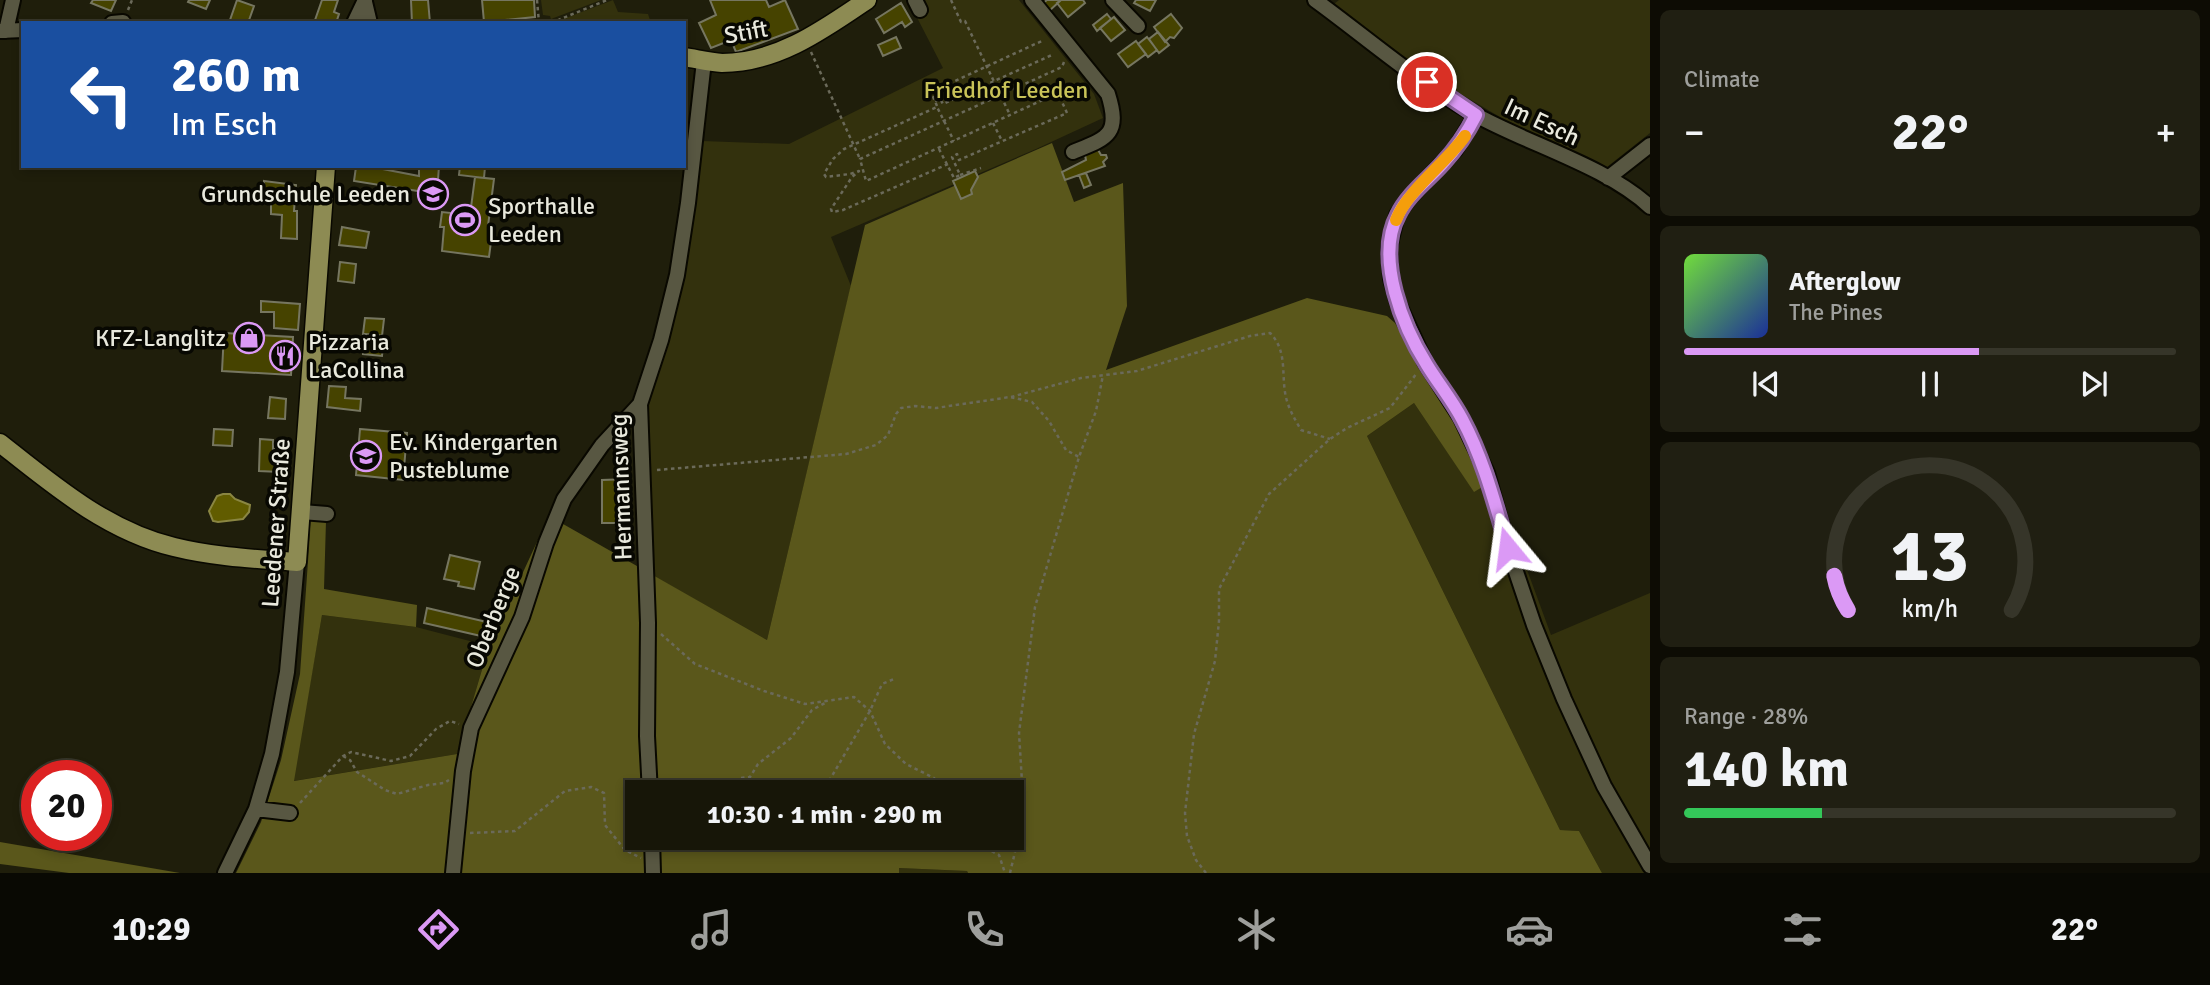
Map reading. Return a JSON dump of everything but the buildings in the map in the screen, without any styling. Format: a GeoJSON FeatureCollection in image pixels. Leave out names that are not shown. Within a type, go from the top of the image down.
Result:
{"type":"FeatureCollection","features":[{"type":"Feature","properties":{"kind":"main road","name":"Stift"},"geometry":{"type":"LineString","coordinates":[[686,57],[739,62],[777,54],[815,34],[867,0]]}},
{"type":"Feature","properties":{"kind":"main road","name":"Leedener Straße"},"geometry":{"type":"LineString","coordinates":[[297,562],[326,168]]}},
{"type":"Feature","properties":{"kind":"main road"},"geometry":{"type":"LineString","coordinates":[[0,443],[49,482],[98,515],[139,536],[174,548],[297,562]]}},
{"type":"Feature","properties":{"kind":"street"},"geometry":{"type":"LineString","coordinates":[[13,0],[3,31],[21,30]]}},
{"type":"Feature","properties":{"kind":"street"},"geometry":{"type":"LineString","coordinates":[[1032,0],[1108,94],[1111,105],[1112,130],[1105,139],[1073,152]]}},
{"type":"Feature","properties":{"kind":"street"},"geometry":{"type":"LineString","coordinates":[[1113,0],[1138,26]]}},
{"type":"Feature","properties":{"kind":"street","name":"Im Esch"},"geometry":{"type":"LineString","coordinates":[[1315,0],[1447,97],[1476,115],[1608,178],[1650,207]]}},
{"type":"Feature","properties":{"kind":"street"},"geometry":{"type":"LineString","coordinates":[[355,21],[365,1]]}},
{"type":"Feature","properties":{"kind":"street"},"geometry":{"type":"LineString","coordinates":[[365,1],[370,21]]}},
{"type":"Feature","properties":{"kind":"street","name":"Hermannsweg"},"geometry":{"type":"LineString","coordinates":[[649,780],[648,623],[640,404],[661,340],[677,275],[704,61]]}},
{"type":"Feature","properties":{"kind":"street"},"geometry":{"type":"LineString","coordinates":[[1476,115],[1455,150],[1409,198],[1397,215],[1389,248],[1391,279],[1398,303],[1425,362],[1461,418],[1487,473],[1508,548],[1564,699],[1604,786],[1650,866]]}},
{"type":"Feature","properties":{"kind":"street"},"geometry":{"type":"LineString","coordinates":[[1608,178],[1650,145]]}},
{"type":"Feature","properties":{"kind":"street","name":"Oberberge"},"geometry":{"type":"LineString","coordinates":[[453,873],[463,771],[471,728],[522,617],[546,543],[564,499],[602,445],[640,404]]}},
{"type":"Feature","properties":{"kind":"street"},"geometry":{"type":"LineString","coordinates":[[302,512],[327,514]]}},
{"type":"Feature","properties":{"kind":"street","name":"Leedener Straße"},"geometry":{"type":"LineString","coordinates":[[225,873],[256,809],[272,754],[287,672],[297,562]]}},
{"type":"Feature","properties":{"kind":"street"},"geometry":{"type":"LineString","coordinates":[[256,809],[290,813]]}},
{"type":"Feature","properties":{"kind":"street"},"geometry":{"type":"LineString","coordinates":[[652,850],[653,868]]}},
{"type":"Feature","properties":{"kind":"path"},"geometry":{"type":"LineString","coordinates":[[537,0],[539,21]]}},
{"type":"Feature","properties":{"kind":"path"},"geometry":{"type":"LineString","coordinates":[[556,21],[607,0]]}},
{"type":"Feature","properties":{"kind":"path"},"geometry":{"type":"LineString","coordinates":[[951,0],[961,22],[965,21],[1010,115]]}},
{"type":"Feature","properties":{"kind":"path"},"geometry":{"type":"LineString","coordinates":[[954,141],[931,92],[1044,40]]}},
{"type":"Feature","properties":{"kind":"path"},"geometry":{"type":"LineString","coordinates":[[935,101],[940,99],[943,104],[1052,55]]}},
{"type":"Feature","properties":{"kind":"path"},"geometry":{"type":"LineString","coordinates":[[860,159],[1062,67],[1066,59]]}},
{"type":"Feature","properties":{"kind":"path"},"geometry":{"type":"LineString","coordinates":[[818,68],[860,159],[866,181],[1072,87]]}},
{"type":"Feature","properties":{"kind":"path"},"geometry":{"type":"LineString","coordinates":[[960,175],[951,157],[957,155],[959,160],[1067,113],[1058,93]]}},
{"type":"Feature","properties":{"kind":"path"},"geometry":{"type":"LineString","coordinates":[[861,170],[826,177],[824,174],[838,153],[937,107]]}},
{"type":"Feature","properties":{"kind":"path"},"geometry":{"type":"LineString","coordinates":[[993,123],[1002,141]]}},
{"type":"Feature","properties":{"kind":"path"},"geometry":{"type":"LineString","coordinates":[[939,148],[954,178],[981,168]]}},
{"type":"Feature","properties":{"kind":"path"},"geometry":{"type":"LineString","coordinates":[[861,170],[831,209],[832,212],[843,210],[948,164]]}},
{"type":"Feature","properties":{"kind":"path"},"geometry":{"type":"LineString","coordinates":[[642,471],[846,454],[876,445],[888,435],[901,408],[936,408],[1010,397],[1081,378],[1137,370],[1250,336],[1270,333],[1279,341],[1287,402],[1301,430],[1330,439]]}},
{"type":"Feature","properties":{"kind":"path"},"geometry":{"type":"LineString","coordinates":[[1206,873],[1196,860],[1187,836],[1185,813],[1194,734],[1215,662],[1219,589],[1269,494],[1330,439],[1390,408],[1425,362]]}},
{"type":"Feature","properties":{"kind":"path"},"geometry":{"type":"LineString","coordinates":[[1007,873],[1024,814],[1019,733],[1035,607],[1079,457],[1096,411],[1103,375]]}},
{"type":"Feature","properties":{"kind":"path"},"geometry":{"type":"LineString","coordinates":[[1010,397],[1032,402],[1049,421],[1066,450],[1079,457]]}},
{"type":"Feature","properties":{"kind":"path"},"geometry":{"type":"LineString","coordinates":[[648,623],[695,664],[764,691],[805,704],[855,697],[870,711],[885,744],[905,764],[936,780]]}},
{"type":"Feature","properties":{"kind":"path"},"geometry":{"type":"LineString","coordinates":[[829,780],[870,711],[882,684],[894,679]]}},
{"type":"Feature","properties":{"kind":"path"},"geometry":{"type":"LineString","coordinates":[[741,779],[750,777],[758,764],[791,738],[812,710],[828,701]]}},
{"type":"Feature","properties":{"kind":"path"},"geometry":{"type":"LineString","coordinates":[[290,813],[343,756],[351,751],[391,761],[410,756],[436,729],[450,721],[471,728]]}},
{"type":"Feature","properties":{"kind":"path"},"geometry":{"type":"LineString","coordinates":[[343,756],[350,760],[357,772],[385,790],[397,794],[444,783],[463,771]]}},
{"type":"Feature","properties":{"kind":"path"},"geometry":{"type":"LineString","coordinates":[[457,835],[515,831],[565,791],[591,786],[604,793],[605,825],[625,849],[653,868]]}},
{"type":"Feature","properties":{"kind":"path"},"geometry":{"type":"LineString","coordinates":[[990,850],[999,855],[1007,873]]}},
{"type":"Feature","properties":{"kind":"green space"},"geometry":{"type":"Polygon","coordinates":[[[541,0],[601,0],[551,19],[550,16],[543,15],[541,0]]]}},
{"type":"Feature","properties":{"kind":"green space"},"geometry":{"type":"Polygon","coordinates":[[[613,0],[618,12],[648,14],[650,21],[558,21],[613,0]]]}},
{"type":"Feature","properties":{"kind":"green space","name":"Friedhof Leeden"},"geometry":{"type":"Polygon","coordinates":[[[908,0],[1019,0],[1094,94],[1103,118],[831,237],[851,286],[767,640],[650,574],[647,406],[684,273],[702,141],[789,144],[943,68],[908,0]]]}},
{"type":"Feature","properties":{"kind":"green space"},"geometry":{"type":"Polygon","coordinates":[[[1339,0],[1650,0],[1650,133],[1607,167],[1505,120],[1429,75],[1334,4],[1339,0]]]}},
{"type":"Feature","properties":{"kind":"green space"},"geometry":{"type":"Polygon","coordinates":[[[1414,403],[1474,491],[1494,480],[1551,635],[1650,593],[1650,873],[1602,873],[1579,831],[1560,830],[1367,436],[1414,403]]]}},
{"type":"Feature","properties":{"kind":"green space"},"geometry":{"type":"Polygon","coordinates":[[[322,615],[416,627],[489,646],[457,754],[293,781],[322,615]]]}},
{"type":"Feature","properties":{"kind":"green space"},"geometry":{"type":"Polygon","coordinates":[[[899,868],[967,871],[968,873],[899,873],[899,868]]]}},
{"type":"Feature","properties":{"kind":"shaded area"},"geometry":{"type":"Polygon","coordinates":[[[1052,143],[1074,202],[1123,183],[1127,306],[1106,370],[1307,298],[1387,316],[1395,323],[1456,416],[1472,450],[1484,486],[1474,492],[1414,403],[1367,436],[1560,830],[1579,831],[1602,873],[968,873],[899,868],[899,873],[236,873],[261,822],[281,760],[300,674],[311,519],[326,521],[324,589],[417,605],[416,627],[322,615],[294,781],[457,754],[489,646],[549,516],[767,640],[865,225],[1052,143]]]}},
{"type":"Feature","properties":{"kind":"shaded area"},"geometry":{"type":"Polygon","coordinates":[[[230,494],[250,505],[249,512],[243,519],[213,521],[209,511],[217,496],[230,494]]]}},
{"type":"Feature","properties":{"kind":"shaded area"},"geometry":{"type":"Polygon","coordinates":[[[0,842],[21,846],[21,851],[52,851],[180,873],[69,873],[0,864],[0,842]]]}},
{"type":"Feature","properties":{"kind":"slow traffic"},"geometry":{"type":"LineString","coordinates":[[1396,220],[1409,198],[1465,136]]}},
{"type":"Feature","properties":{"kind":"place","name":"Grundschule Leeden"},"geometry":{"type":"Point","coordinates":[433,194]}},
{"type":"Feature","properties":{"kind":"place","name":"Sporthalle Leeden"},"geometry":{"type":"Point","coordinates":[465,220]}},
{"type":"Feature","properties":{"kind":"place","name":"KFZ-Langlitz"},"geometry":{"type":"Point","coordinates":[249,338]}},
{"type":"Feature","properties":{"kind":"place","name":"Pizzaria LaCollina"},"geometry":{"type":"Point","coordinates":[285,356]}},
{"type":"Feature","properties":{"kind":"place","name":"Ev. Kindergarten Pusteblume"},"geometry":{"type":"Point","coordinates":[366,456]}},
{"type":"Feature","properties":{"kind":"route"},"geometry":{"type":"LineString","coordinates":[[1427,82],[1476,115],[1455,150],[1409,198],[1397,215],[1389,248],[1391,279],[1398,303],[1425,362],[1461,418],[1487,473],[1508,548]]}}]}
